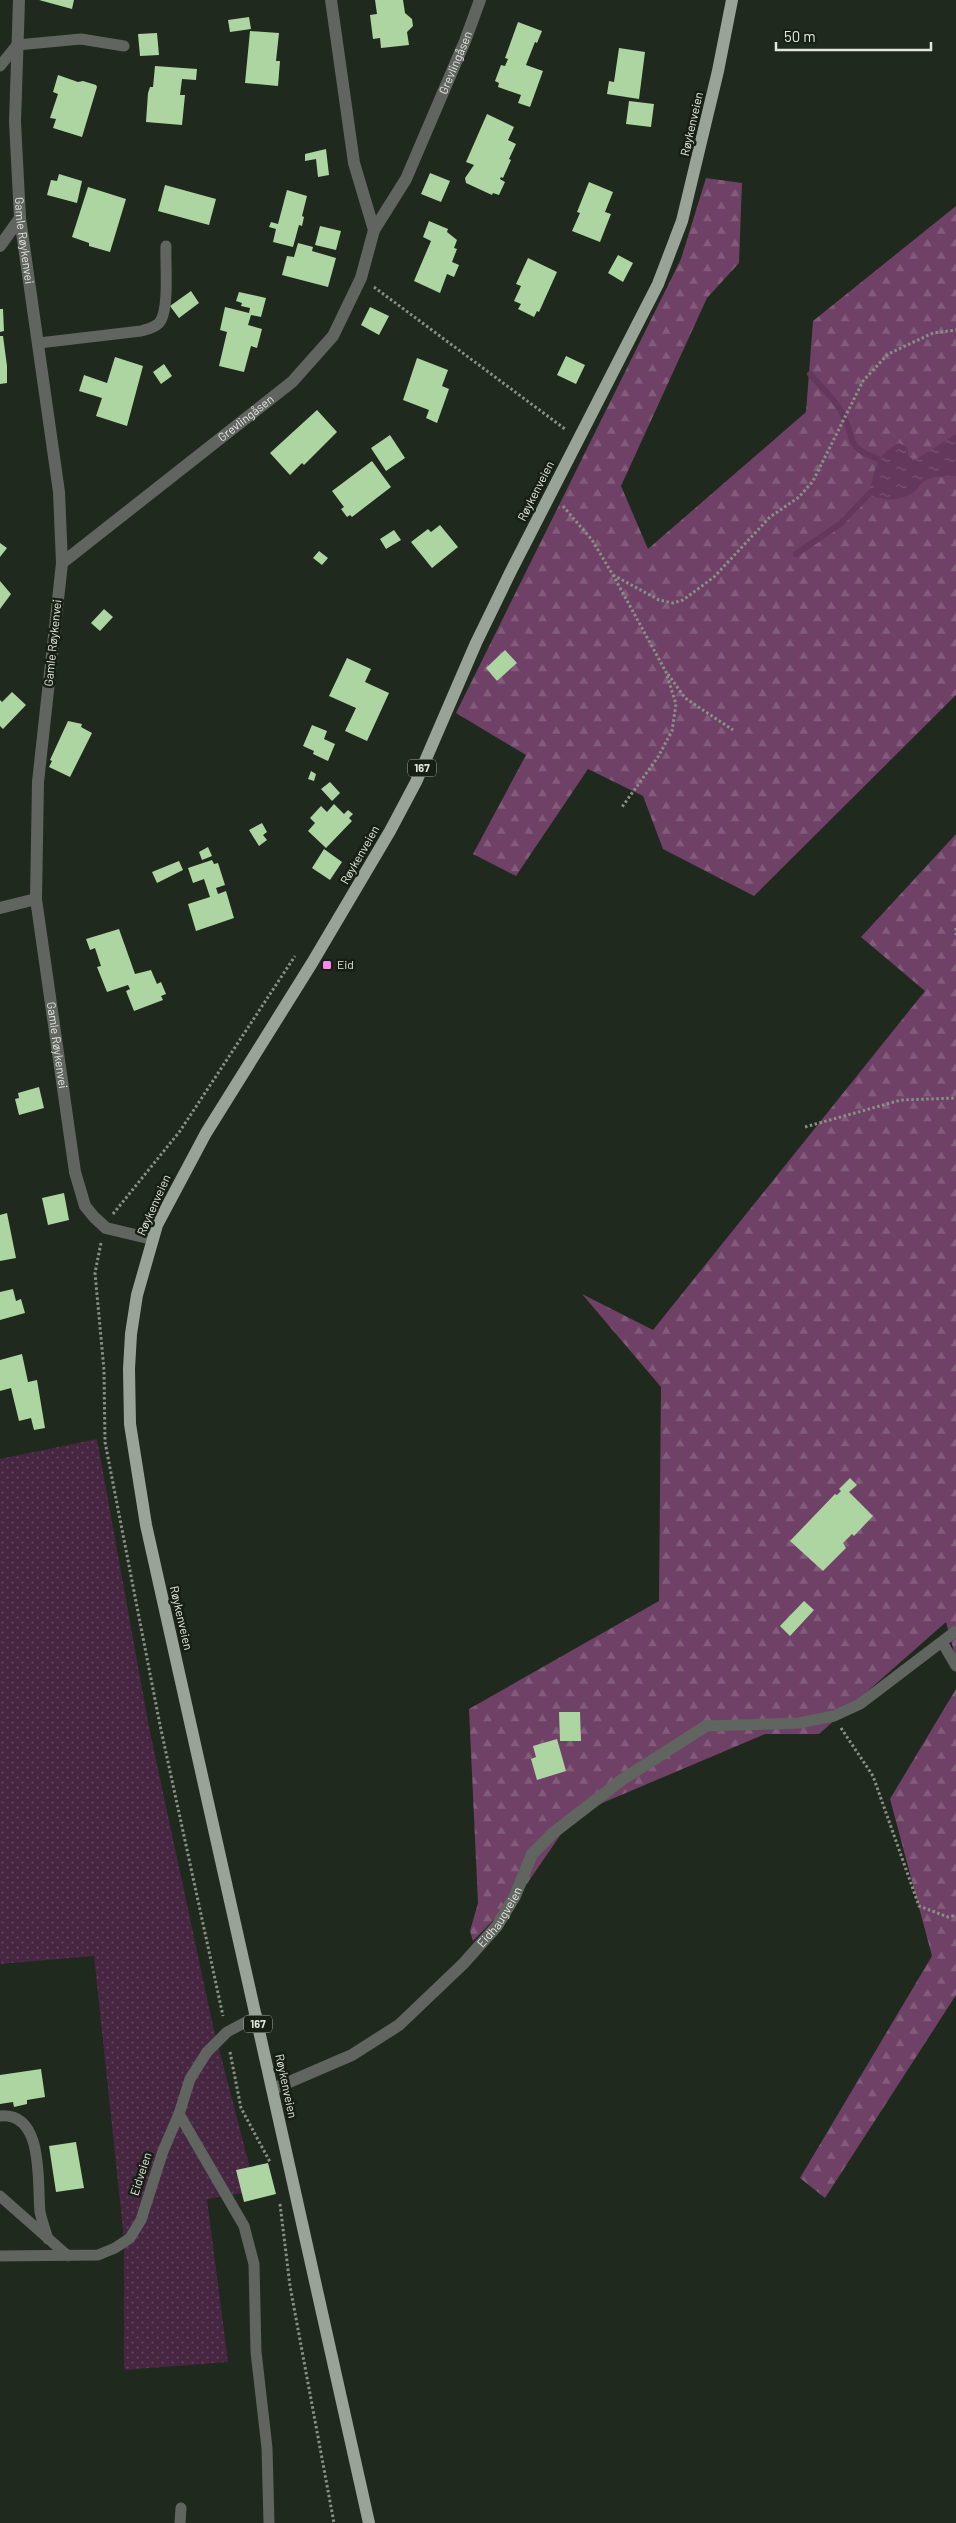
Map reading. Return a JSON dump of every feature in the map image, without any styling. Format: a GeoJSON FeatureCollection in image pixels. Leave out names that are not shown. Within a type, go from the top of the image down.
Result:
{"type":"FeatureCollection","features":[{"type":"Feature","properties":{"kind":"main road","name":"Røykenveien"},"geometry":{"type":"LineString","coordinates":[[369,2523],[148,1533],[133,1449],[128,1398],[130,1334],[137,1295],[152,1240],[177,1185],[201,1141],[317,956],[390,831],[416,782],[476,643],[551,492],[646,309],[672,251],[698,159],[732,0]]}},
{"type":"Feature","properties":{"kind":"street","name":"Gamle Røykenvei"},"geometry":{"type":"LineString","coordinates":[[19,0],[15,122],[20,218],[59,492],[62,563],[38,782],[36,899],[75,1172],[85,1206],[106,1228]]}},
{"type":"Feature","properties":{"kind":"street"},"geometry":{"type":"LineString","coordinates":[[331,0],[354,163],[374,230]]}},
{"type":"Feature","properties":{"kind":"street","name":"Grevlingåsen"},"geometry":{"type":"LineString","coordinates":[[62,563],[292,382],[333,336],[361,278],[374,230],[406,179],[466,41],[480,0]]}},
{"type":"Feature","properties":{"kind":"street"},"geometry":{"type":"LineString","coordinates":[[0,246],[20,218]]}},
{"type":"Feature","properties":{"kind":"street"},"geometry":{"type":"LineString","coordinates":[[0,908],[36,899]]}},
{"type":"Feature","properties":{"kind":"street"},"geometry":{"type":"LineString","coordinates":[[106,1228],[152,1240]]}},
{"type":"Feature","properties":{"kind":"street","name":"Eidhaugveien"},"geometry":{"type":"LineString","coordinates":[[273,2089],[352,2055],[399,2025],[463,1964],[497,1926],[515,1896],[532,1854],[546,1840],[623,1779],[706,1726]]}},
{"type":"Feature","properties":{"kind":"lane"},"geometry":{"type":"LineString","coordinates":[[0,66],[18,45],[81,39],[124,46]]}},
{"type":"Feature","properties":{"kind":"lane"},"geometry":{"type":"LineString","coordinates":[[39,343],[135,332],[152,328],[160,322],[165,301],[166,246]]}},
{"type":"Feature","properties":{"kind":"lane"},"geometry":{"type":"LineString","coordinates":[[706,1726],[799,1723],[834,1716],[860,1704],[956,1631]]}},
{"type":"Feature","properties":{"kind":"lane"},"geometry":{"type":"LineString","coordinates":[[942,1642],[956,1666]]}},
{"type":"Feature","properties":{"kind":"lane","name":"Eidveien"},"geometry":{"type":"LineString","coordinates":[[0,2256],[98,2255],[115,2248],[130,2238],[141,2220],[163,2151],[179,2114],[190,2079],[207,2052],[227,2032],[257,2016]]}},
{"type":"Feature","properties":{"kind":"lane"},"geometry":{"type":"LineString","coordinates":[[179,2114],[244,2226],[254,2264],[256,2352],[267,2448],[269,2523]]}},
{"type":"Feature","properties":{"kind":"lane"},"geometry":{"type":"LineString","coordinates":[[0,2116],[16,2119],[26,2126],[33,2138],[41,2215],[48,2239]]}},
{"type":"Feature","properties":{"kind":"lane"},"geometry":{"type":"LineString","coordinates":[[0,2196],[68,2256]]}},
{"type":"Feature","properties":{"kind":"lane"},"geometry":{"type":"LineString","coordinates":[[180,2523],[181,2508]]}},
{"type":"Feature","properties":{"kind":"path"},"geometry":{"type":"LineString","coordinates":[[361,278],[564,430],[569,420]]}},
{"type":"Feature","properties":{"kind":"path"},"geometry":{"type":"LineString","coordinates":[[613,575],[659,600],[673,603],[683,600],[714,577],[770,517],[799,497],[813,480],[863,381],[888,354],[933,333],[956,330]]}},
{"type":"Feature","properties":{"kind":"path"},"geometry":{"type":"LineString","coordinates":[[551,492],[592,540],[666,672],[685,698],[733,730]]}},
{"type":"Feature","properties":{"kind":"path"},"geometry":{"type":"LineString","coordinates":[[622,807],[658,757],[672,731],[676,704],[666,672]]}},
{"type":"Feature","properties":{"kind":"path"},"geometry":{"type":"LineString","coordinates":[[956,928],[956,935]]}},
{"type":"Feature","properties":{"kind":"path"},"geometry":{"type":"LineString","coordinates":[[272,2166],[241,2108],[227,2032],[160,1725],[105,1442],[104,1370],[95,1273],[106,1228],[114,1213],[180,1131],[296,954]]}},
{"type":"Feature","properties":{"kind":"path"},"geometry":{"type":"LineString","coordinates":[[805,1127],[901,1100],[956,1098]]}},
{"type":"Feature","properties":{"kind":"path"},"geometry":{"type":"LineString","coordinates":[[834,1716],[873,1776],[919,1906],[948,1917],[956,1915]]}},
{"type":"Feature","properties":{"kind":"path"},"geometry":{"type":"LineString","coordinates":[[280,2199],[279,2214],[290,2286],[334,2523]]}},
{"type":"Feature","properties":{"kind":"shaded area"},"geometry":{"type":"Polygon","coordinates":[[[97,1439],[149,1727],[213,2026],[256,2191],[207,2199],[228,2362],[124,2370],[124,2239],[94,1956],[0,1964],[0,1459],[97,1439]]]}},
{"type":"Feature","properties":{"kind":"green space"},"geometry":{"type":"Polygon","coordinates":[[[706,178],[742,183],[739,263],[707,298],[621,486],[648,549],[806,412],[813,321],[956,206],[956,695],[754,896],[663,849],[643,796],[588,769],[516,876],[473,854],[526,755],[456,713],[681,259],[706,178]]]}},
{"type":"Feature","properties":{"kind":"green space"},"geometry":{"type":"Polygon","coordinates":[[[956,834],[956,1659],[946,1622],[819,1734],[765,1734],[574,1815],[522,1891],[473,1941],[470,1931],[478,1903],[469,1709],[659,1601],[661,1387],[582,1294],[653,1330],[925,991],[861,937],[956,834]]]}},
{"type":"Feature","properties":{"kind":"green space"},"geometry":{"type":"Polygon","coordinates":[[[956,1689],[956,1995],[825,2198],[800,2178],[932,1956],[890,1799],[956,1689]]]}},
{"type":"Feature","properties":{"kind":"water"},"geometry":{"type":"Polygon","coordinates":[[[956,434],[956,476],[929,479],[922,483],[914,492],[897,499],[874,497],[869,494],[877,464],[891,448],[899,443],[907,447],[909,457],[915,460],[956,434]]]}},
{"type":"Feature","properties":{"kind":"building"},"geometry":{"type":"Polygon","coordinates":[[[39,0],[74,0],[72,9],[39,0]]]}},
{"type":"Feature","properties":{"kind":"building"},"geometry":{"type":"Polygon","coordinates":[[[375,0],[403,0],[405,13],[412,19],[413,26],[407,32],[409,45],[381,48],[380,38],[373,39],[370,15],[377,14],[375,0]]]}},
{"type":"Feature","properties":{"kind":"building"},"geometry":{"type":"Polygon","coordinates":[[[249,17],[251,29],[230,32],[228,20],[249,17]]]}},
{"type":"Feature","properties":{"kind":"building"},"geometry":{"type":"Polygon","coordinates":[[[518,22],[542,31],[537,43],[535,42],[526,65],[543,71],[530,107],[518,103],[521,95],[498,87],[499,83],[495,81],[501,65],[505,66],[508,59],[505,58],[518,22]]]}},
{"type":"Feature","properties":{"kind":"building"},"geometry":{"type":"Polygon","coordinates":[[[250,31],[279,33],[276,61],[280,61],[278,86],[245,83],[250,31]]]}},
{"type":"Feature","properties":{"kind":"building"},"geometry":{"type":"Polygon","coordinates":[[[157,33],[159,55],[140,56],[138,34],[157,33]]]}},
{"type":"Feature","properties":{"kind":"building"},"geometry":{"type":"Polygon","coordinates":[[[619,48],[645,52],[639,99],[607,94],[609,81],[614,82],[619,48]]]}},
{"type":"Feature","properties":{"kind":"building"},"geometry":{"type":"Polygon","coordinates":[[[155,66],[197,69],[196,80],[182,79],[180,95],[185,95],[182,125],[146,122],[148,93],[150,87],[153,87],[155,66]]]}},
{"type":"Feature","properties":{"kind":"building"},"geometry":{"type":"Polygon","coordinates":[[[58,75],[78,82],[83,81],[96,85],[97,87],[82,137],[53,128],[56,119],[50,118],[58,94],[53,92],[58,75]]]}},
{"type":"Feature","properties":{"kind":"building"},"geometry":{"type":"Polygon","coordinates":[[[629,101],[654,104],[651,127],[626,124],[629,101]]]}},
{"type":"Feature","properties":{"kind":"building"},"geometry":{"type":"Polygon","coordinates":[[[487,114],[514,127],[508,140],[516,144],[503,178],[501,177],[500,179],[505,182],[499,195],[493,193],[492,195],[466,183],[465,178],[474,165],[466,162],[487,114]]]}},
{"type":"Feature","properties":{"kind":"building"},"geometry":{"type":"Polygon","coordinates":[[[326,149],[329,175],[318,177],[316,159],[305,161],[305,154],[326,149]]]}},
{"type":"Feature","properties":{"kind":"building"},"geometry":{"type":"Polygon","coordinates":[[[430,173],[450,181],[441,202],[421,194],[430,173]]]}},
{"type":"Feature","properties":{"kind":"building"},"geometry":{"type":"Polygon","coordinates":[[[59,174],[82,181],[77,203],[47,195],[51,180],[57,181],[59,174]]]}},
{"type":"Feature","properties":{"kind":"building"},"geometry":{"type":"Polygon","coordinates":[[[589,182],[613,192],[605,212],[611,214],[600,242],[572,231],[580,213],[577,212],[589,182]]]}},
{"type":"Feature","properties":{"kind":"building"},"geometry":{"type":"Polygon","coordinates":[[[165,185],[216,199],[209,225],[158,211],[165,185]]]}},
{"type":"Feature","properties":{"kind":"building"},"geometry":{"type":"Polygon","coordinates":[[[88,187],[126,199],[110,252],[89,246],[89,243],[72,237],[88,187]]]}},
{"type":"Feature","properties":{"kind":"building"},"geometry":{"type":"Polygon","coordinates":[[[287,190],[307,196],[302,216],[304,217],[302,226],[299,225],[293,247],[273,242],[276,229],[269,227],[271,222],[278,224],[287,190]]]}},
{"type":"Feature","properties":{"kind":"building"},"geometry":{"type":"Polygon","coordinates":[[[429,221],[448,229],[447,232],[457,240],[454,248],[457,249],[452,262],[459,265],[454,277],[447,274],[440,293],[414,281],[431,241],[423,237],[429,221]]]}},
{"type":"Feature","properties":{"kind":"building"},"geometry":{"type":"Polygon","coordinates":[[[320,226],[341,231],[336,250],[315,245],[320,226]]]}},
{"type":"Feature","properties":{"kind":"building"},"geometry":{"type":"Polygon","coordinates":[[[298,243],[313,247],[312,251],[336,258],[328,287],[282,275],[287,256],[294,257],[298,243]]]}},
{"type":"Feature","properties":{"kind":"building"},"geometry":{"type":"Polygon","coordinates":[[[618,255],[633,263],[623,282],[608,273],[618,255]]]}},
{"type":"Feature","properties":{"kind":"building"},"geometry":{"type":"Polygon","coordinates":[[[528,258],[557,272],[539,312],[537,311],[534,317],[518,309],[521,304],[514,301],[521,286],[516,284],[528,258]]]}},
{"type":"Feature","properties":{"kind":"building"},"geometry":{"type":"Polygon","coordinates":[[[191,291],[199,303],[179,318],[170,306],[191,291]]]}},
{"type":"Feature","properties":{"kind":"building"},"geometry":{"type":"Polygon","coordinates":[[[239,292],[266,298],[261,317],[251,315],[248,325],[262,329],[257,348],[251,346],[244,372],[219,366],[227,332],[220,330],[225,307],[249,313],[250,308],[241,306],[242,303],[236,301],[239,292]]]}},
{"type":"Feature","properties":{"kind":"building"},"geometry":{"type":"Polygon","coordinates":[[[370,307],[389,316],[379,335],[361,325],[370,307]]]}},
{"type":"Feature","properties":{"kind":"building"},"geometry":{"type":"Polygon","coordinates":[[[0,309],[3,309],[4,331],[0,332],[0,309]]]}},
{"type":"Feature","properties":{"kind":"building"},"geometry":{"type":"Polygon","coordinates":[[[0,336],[3,336],[7,383],[0,384],[0,336]]]}},
{"type":"Feature","properties":{"kind":"building"},"geometry":{"type":"Polygon","coordinates":[[[566,356],[585,365],[576,384],[557,375],[566,356]]]}},
{"type":"Feature","properties":{"kind":"building"},"geometry":{"type":"Polygon","coordinates":[[[115,357],[143,366],[127,426],[96,416],[102,398],[79,391],[84,375],[107,383],[115,357]]]}},
{"type":"Feature","properties":{"kind":"building"},"geometry":{"type":"Polygon","coordinates":[[[417,358],[448,370],[442,386],[449,389],[437,423],[426,418],[429,410],[403,400],[417,358]]]}},
{"type":"Feature","properties":{"kind":"building"},"geometry":{"type":"Polygon","coordinates":[[[164,364],[172,376],[161,384],[153,372],[164,364]]]}},
{"type":"Feature","properties":{"kind":"building"},"geometry":{"type":"Polygon","coordinates":[[[317,410],[337,432],[304,465],[302,463],[290,475],[270,453],[317,410]]]}},
{"type":"Feature","properties":{"kind":"building"},"geometry":{"type":"Polygon","coordinates":[[[390,435],[405,458],[386,471],[371,448],[390,435]]]}},
{"type":"Feature","properties":{"kind":"building"},"geometry":{"type":"Polygon","coordinates":[[[372,461],[391,487],[352,517],[350,515],[347,517],[341,509],[344,507],[332,491],[372,461]]]}},
{"type":"Feature","properties":{"kind":"building"},"geometry":{"type":"Polygon","coordinates":[[[440,525],[458,547],[432,568],[411,542],[428,529],[431,532],[440,525]]]}},
{"type":"Feature","properties":{"kind":"building"},"geometry":{"type":"Polygon","coordinates":[[[394,530],[401,540],[386,549],[380,539],[394,530]]]}},
{"type":"Feature","properties":{"kind":"building"},"geometry":{"type":"Polygon","coordinates":[[[0,543],[7,548],[0,557],[0,543]]]}},
{"type":"Feature","properties":{"kind":"building"},"geometry":{"type":"Polygon","coordinates":[[[319,551],[328,558],[322,565],[313,558],[319,551]]]}},
{"type":"Feature","properties":{"kind":"building"},"geometry":{"type":"Polygon","coordinates":[[[0,581],[11,594],[0,609],[0,581]]]}},
{"type":"Feature","properties":{"kind":"building"},"geometry":{"type":"Polygon","coordinates":[[[104,609],[113,617],[100,631],[91,623],[104,609]]]}},
{"type":"Feature","properties":{"kind":"building"},"geometry":{"type":"Polygon","coordinates":[[[505,650],[517,663],[497,681],[486,668],[505,650]]]}},
{"type":"Feature","properties":{"kind":"building"},"geometry":{"type":"Polygon","coordinates":[[[347,658],[371,669],[365,682],[389,693],[367,741],[345,731],[356,708],[329,696],[347,658]]]}},
{"type":"Feature","properties":{"kind":"building"},"geometry":{"type":"Polygon","coordinates":[[[12,692],[26,705],[3,729],[0,726],[0,700],[2,702],[12,692]]]}},
{"type":"Feature","properties":{"kind":"building"},"geometry":{"type":"Polygon","coordinates":[[[68,721],[82,724],[81,727],[92,733],[70,777],[49,767],[52,761],[50,760],[68,721]]]}},
{"type":"Feature","properties":{"kind":"building"},"geometry":{"type":"Polygon","coordinates":[[[312,725],[327,731],[324,739],[335,744],[328,761],[313,754],[314,751],[303,746],[312,725]]]}},
{"type":"Feature","properties":{"kind":"building"},"geometry":{"type":"Polygon","coordinates":[[[311,771],[316,774],[314,781],[308,779],[311,771]]]}},
{"type":"Feature","properties":{"kind":"building"},"geometry":{"type":"Polygon","coordinates":[[[330,782],[340,793],[332,801],[321,789],[330,782]]]}},
{"type":"Feature","properties":{"kind":"building"},"geometry":{"type":"Polygon","coordinates":[[[334,804],[344,814],[348,810],[353,814],[349,818],[352,821],[326,848],[308,831],[315,823],[310,818],[321,806],[327,812],[334,804]]]}},
{"type":"Feature","properties":{"kind":"building"},"geometry":{"type":"Polygon","coordinates":[[[262,823],[267,832],[263,835],[267,840],[259,846],[249,830],[262,823]]]}},
{"type":"Feature","properties":{"kind":"building"},"geometry":{"type":"Polygon","coordinates":[[[208,847],[212,856],[202,860],[199,852],[208,847]]]}},
{"type":"Feature","properties":{"kind":"building"},"geometry":{"type":"Polygon","coordinates":[[[324,849],[342,862],[330,880],[312,868],[324,849]]]}},
{"type":"Feature","properties":{"kind":"building"},"geometry":{"type":"Polygon","coordinates":[[[212,860],[214,864],[218,863],[225,885],[216,888],[218,894],[226,891],[234,918],[196,931],[188,904],[210,897],[204,879],[193,883],[188,868],[212,860]]]}},
{"type":"Feature","properties":{"kind":"building"},"geometry":{"type":"Polygon","coordinates":[[[179,861],[183,870],[157,883],[152,872],[179,861]]]}},
{"type":"Feature","properties":{"kind":"building"},"geometry":{"type":"Polygon","coordinates":[[[119,929],[135,974],[151,970],[157,984],[161,982],[166,994],[161,996],[163,1000],[134,1011],[126,991],[130,989],[128,985],[107,992],[97,967],[101,966],[95,948],[90,950],[86,939],[119,929]]]}},
{"type":"Feature","properties":{"kind":"building"},"geometry":{"type":"Polygon","coordinates":[[[39,1087],[44,1108],[19,1115],[15,1099],[19,1098],[18,1093],[39,1087]]]}},
{"type":"Feature","properties":{"kind":"building"},"geometry":{"type":"Polygon","coordinates":[[[64,1193],[69,1220],[48,1225],[42,1198],[64,1193]]]}},
{"type":"Feature","properties":{"kind":"building"},"geometry":{"type":"Polygon","coordinates":[[[7,1213],[16,1258],[0,1261],[0,1215],[7,1213]]]}},
{"type":"Feature","properties":{"kind":"building"},"geometry":{"type":"Polygon","coordinates":[[[13,1289],[16,1301],[21,1299],[25,1313],[0,1320],[0,1292],[13,1289]]]}},
{"type":"Feature","properties":{"kind":"building"},"geometry":{"type":"Polygon","coordinates":[[[22,1354],[28,1382],[37,1380],[45,1428],[34,1430],[31,1418],[19,1421],[11,1388],[0,1391],[0,1360],[22,1354]]]}},
{"type":"Feature","properties":{"kind":"building"},"geometry":{"type":"Polygon","coordinates":[[[850,1478],[857,1485],[849,1492],[873,1516],[854,1536],[852,1534],[843,1543],[846,1548],[823,1571],[790,1541],[835,1494],[837,1495],[841,1491],[839,1489],[850,1478]]]}},
{"type":"Feature","properties":{"kind":"building"},"geometry":{"type":"Polygon","coordinates":[[[804,1601],[814,1610],[790,1636],[780,1626],[804,1601]]]}},
{"type":"Feature","properties":{"kind":"building"},"geometry":{"type":"Polygon","coordinates":[[[559,1712],[580,1712],[581,1741],[560,1741],[559,1712]]]}},
{"type":"Feature","properties":{"kind":"building"},"geometry":{"type":"Polygon","coordinates":[[[557,1739],[566,1771],[537,1780],[531,1759],[536,1757],[533,1746],[557,1739]]]}},
{"type":"Feature","properties":{"kind":"building"},"geometry":{"type":"Polygon","coordinates":[[[41,2069],[45,2097],[27,2100],[27,2104],[14,2107],[13,2102],[0,2104],[0,2075],[41,2069]]]}},
{"type":"Feature","properties":{"kind":"building"},"geometry":{"type":"Polygon","coordinates":[[[76,2142],[84,2188],[56,2192],[49,2146],[76,2142]]]}},
{"type":"Feature","properties":{"kind":"building"},"geometry":{"type":"Polygon","coordinates":[[[268,2163],[276,2194],[244,2202],[236,2170],[268,2163]]]}},
{"type":"Feature","properties":{"kind":"waterway"},"geometry":{"type":"LineString","coordinates":[[810,374],[839,408],[855,446],[878,459]]}},
{"type":"Feature","properties":{"kind":"waterway"},"geometry":{"type":"LineString","coordinates":[[796,554],[840,524],[869,494]]}},
{"type":"Feature","properties":{"kind":"place","name":"Eid"},"geometry":{"type":"Point","coordinates":[327,965]}}]}
